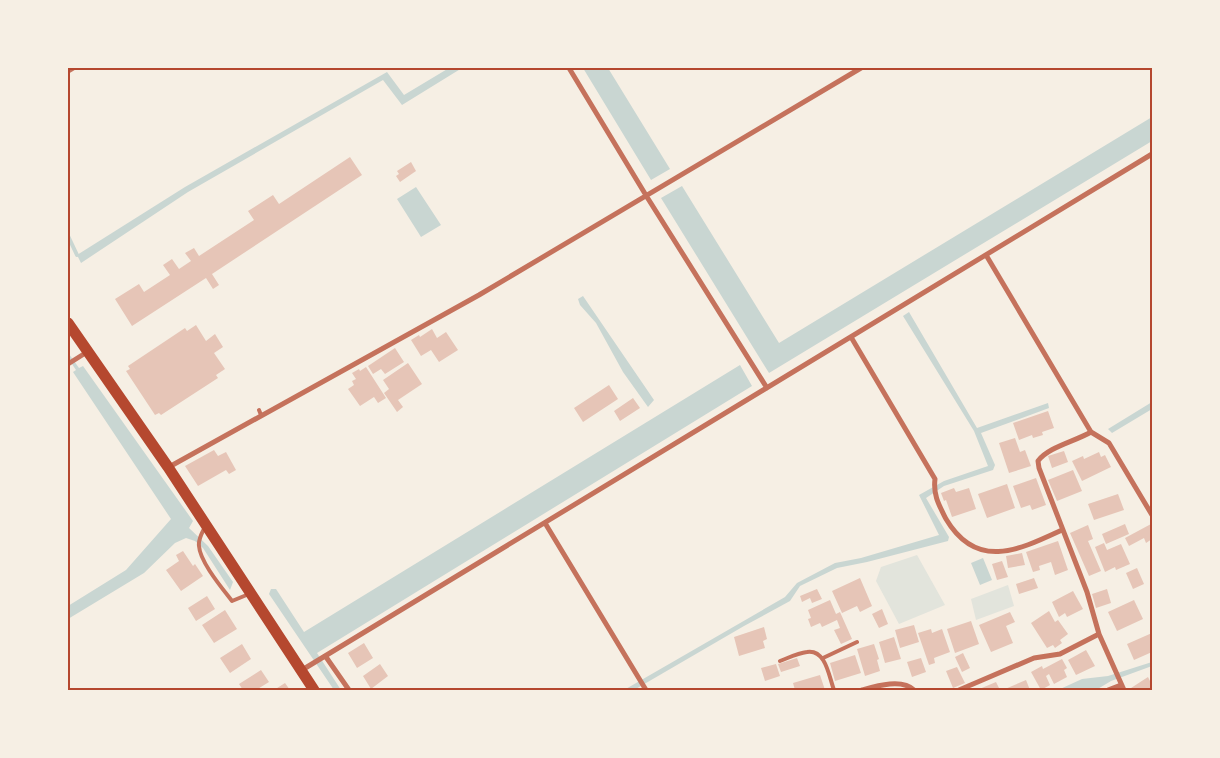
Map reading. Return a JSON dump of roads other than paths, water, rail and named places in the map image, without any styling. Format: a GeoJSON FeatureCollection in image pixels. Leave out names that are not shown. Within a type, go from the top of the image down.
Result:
{"type":"FeatureCollection","features":[{"type":"Feature","properties":{"kind":"main road"},"geometry":{"type":"LineString","coordinates":[[68,323],[168,467],[314,690]]}},
{"type":"Feature","properties":{"kind":"street"},"geometry":{"type":"LineString","coordinates":[[68,71],[73,68]]}},
{"type":"Feature","properties":{"kind":"street"},"geometry":{"type":"LineString","coordinates":[[568,68],[646,197],[767,388]]}},
{"type":"Feature","properties":{"kind":"street"},"geometry":{"type":"LineString","coordinates":[[168,467],[260,413],[479,295],[861,68]]}},
{"type":"Feature","properties":{"kind":"street"},"geometry":{"type":"LineString","coordinates":[[302,670],[1152,154]]}},
{"type":"Feature","properties":{"kind":"street"},"geometry":{"type":"LineString","coordinates":[[986,255],[1092,432],[1109,443],[1152,515]]}},
{"type":"Feature","properties":{"kind":"street"},"geometry":{"type":"LineString","coordinates":[[851,337],[935,479],[935,496],[952,528],[967,542],[985,551],[1003,552],[1026,547],[1062,530]]}},
{"type":"Feature","properties":{"kind":"street"},"geometry":{"type":"LineString","coordinates":[[68,363],[88,352]]}},
{"type":"Feature","properties":{"kind":"street"},"geometry":{"type":"LineString","coordinates":[[1092,432],[1078,440],[1044,453],[1038,461],[1062,530],[1087,592],[1099,634],[1121,686],[1108,690]]}},
{"type":"Feature","properties":{"kind":"street"},"geometry":{"type":"LineString","coordinates":[[545,523],[645,689]]}},
{"type":"Feature","properties":{"kind":"street"},"geometry":{"type":"LineString","coordinates":[[959,690],[1034,658],[1060,654],[1099,634]]}},
{"type":"Feature","properties":{"kind":"street"},"geometry":{"type":"LineString","coordinates":[[325,657],[349,690]]}},
{"type":"Feature","properties":{"kind":"street"},"geometry":{"type":"LineString","coordinates":[[862,690],[897,683],[911,687],[914,690]]}},
{"type":"Feature","properties":{"kind":"lane"},"geometry":{"type":"LineString","coordinates":[[206,526],[200,537],[199,546],[202,557],[232,601],[251,593]]}},
{"type":"Feature","properties":{"kind":"lane"},"geometry":{"type":"LineString","coordinates":[[823,658],[857,642]]}},
{"type":"Feature","properties":{"kind":"lane"},"geometry":{"type":"LineString","coordinates":[[780,661],[808,651],[818,654],[823,658],[834,690]]}},
{"type":"Feature","properties":{"kind":"waterway"},"geometry":{"type":"LineString","coordinates":[[68,236],[77,255]]}}]}
